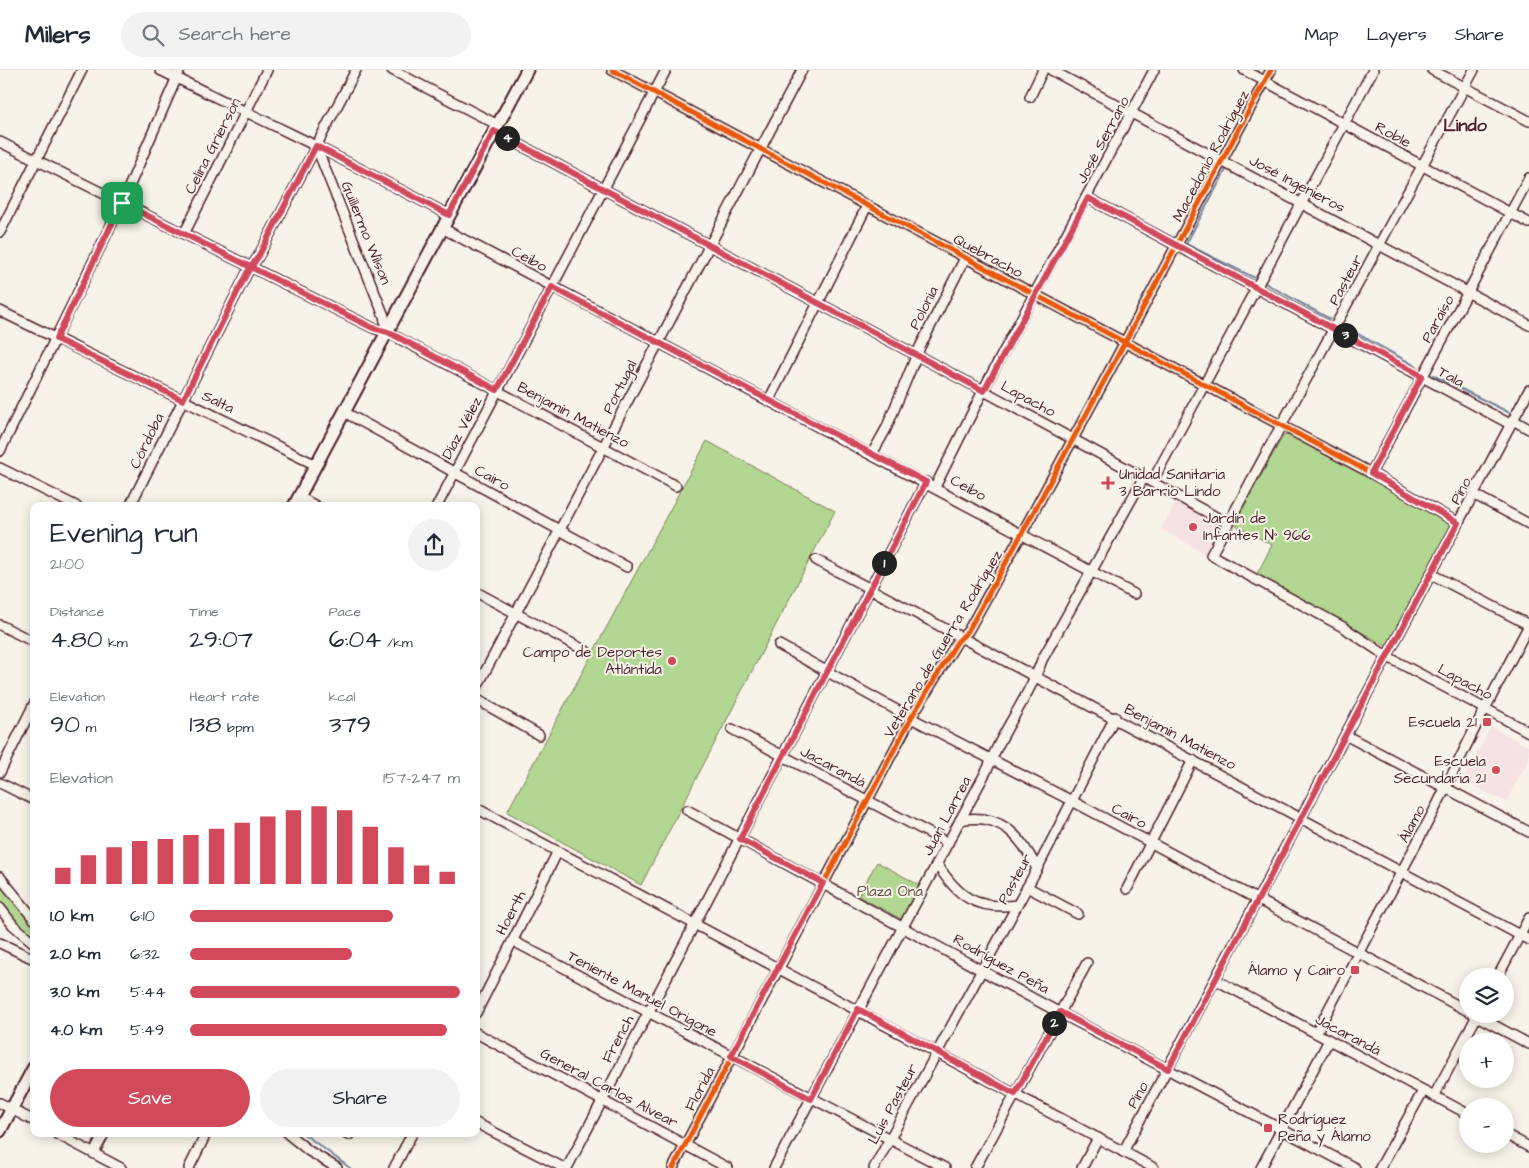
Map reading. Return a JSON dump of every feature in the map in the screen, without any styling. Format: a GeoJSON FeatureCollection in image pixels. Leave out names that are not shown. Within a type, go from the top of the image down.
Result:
{"type":"FeatureCollection","features":[{"type":"Feature","properties":{"kind":"main road"},"geometry":{"type":"LineString","coordinates":[[296,502],[527,70]]}},
{"type":"Feature","properties":{"kind":"main road"},"geometry":{"type":"LineString","coordinates":[[0,1131],[30,1075]]}},
{"type":"Feature","properties":{"kind":"street"},"geometry":{"type":"LineString","coordinates":[[0,232],[82,70]]}},
{"type":"Feature","properties":{"kind":"street"},"geometry":{"type":"LineString","coordinates":[[160,70],[178,74],[245,112],[316,146],[449,215]]}},
{"type":"Feature","properties":{"kind":"street","name":"Celina Grierson"},"geometry":{"type":"LineString","coordinates":[[184,234],[266,70]]}},
{"type":"Feature","properties":{"kind":"street","name":"Córdoba"},"geometry":{"type":"LineString","coordinates":[[132,502],[251,267],[356,70]]}},
{"type":"Feature","properties":{"kind":"street","name":"Lapacho"},"geometry":{"type":"LineString","coordinates":[[392,70],[604,188],[1229,524]]}},
{"type":"Feature","properties":{"kind":"street","name":"Quebracho"},"geometry":{"type":"LineString","coordinates":[[612,70],[1371,473],[1458,523]]}},
{"type":"Feature","properties":{"kind":"street","name":"Díaz Vélez"},"geometry":{"type":"LineString","coordinates":[[438,502],[666,70]]}},
{"type":"Feature","properties":{"kind":"street","name":"Portugal"},"geometry":{"type":"LineString","coordinates":[[480,681],[802,70]]}},
{"type":"Feature","properties":{"kind":"street"},"geometry":{"type":"LineString","coordinates":[[1030,96],[1043,70]]}},
{"type":"Feature","properties":{"kind":"street","name":"José Ingenieros"},"geometry":{"type":"LineString","coordinates":[[1051,70],[1302,202],[1529,325]]}},
{"type":"Feature","properties":{"kind":"street","name":"José Serrano"},"geometry":{"type":"LineString","coordinates":[[935,487],[1154,70]]}},
{"type":"Feature","properties":{"kind":"street","name":"Roble"},"geometry":{"type":"LineString","coordinates":[[1244,70],[1529,223]]}},
{"type":"Feature","properties":{"kind":"street","name":"Macedonio Rodríguez"},"geometry":{"type":"LineString","coordinates":[[1072,439],[1271,70]]}},
{"type":"Feature","properties":{"kind":"street","name":"Juan Larrea"},"geometry":{"type":"LineString","coordinates":[[774,1168],[937,864],[1091,570],[1148,480],[1204,385],[1373,70]]}},
{"type":"Feature","properties":{"kind":"street"},"geometry":{"type":"LineString","coordinates":[[1432,70],[1529,121]]}},
{"type":"Feature","properties":{"kind":"street","name":"Pasteur"},"geometry":{"type":"LineString","coordinates":[[1211,555],[1474,70]]}},
{"type":"Feature","properties":{"kind":"street"},"geometry":{"type":"LineString","coordinates":[[0,451],[122,203],[178,74]]}},
{"type":"Feature","properties":{"kind":"street","name":"Benjamín Matienzo"},"geometry":{"type":"LineString","coordinates":[[0,142],[373,328],[388,332],[676,486]]}},
{"type":"Feature","properties":{"kind":"street","name":"Guillermo Wilson"},"geometry":{"type":"LineString","coordinates":[[316,146],[384,316],[388,332]]}},
{"type":"Feature","properties":{"kind":"street","name":"Paraíso"},"geometry":{"type":"LineString","coordinates":[[1371,473],[1529,178]]}},
{"type":"Feature","properties":{"kind":"street","name":"Tala"},"geometry":{"type":"LineString","coordinates":[[1088,198],[1334,330],[1511,422],[1529,429]]}},
{"type":"Feature","properties":{"kind":"street"},"geometry":{"type":"LineString","coordinates":[[769,400],[867,206]]}},
{"type":"Feature","properties":{"kind":"street","name":"Ceibo"},"geometry":{"type":"LineString","coordinates":[[442,228],[1023,533],[1134,594]]}},
{"type":"Feature","properties":{"kind":"street","name":"Polonia"},"geometry":{"type":"LineString","coordinates":[[872,454],[886,429],[917,355],[965,258]]}},
{"type":"Feature","properties":{"kind":"street","name":"Salta"},"geometry":{"type":"LineString","coordinates":[[0,311],[316,465]]}},
{"type":"Feature","properties":{"kind":"street","name":"Pino"},"geometry":{"type":"LineString","coordinates":[[1123,1152],[1347,736],[1529,390]]}},
{"type":"Feature","properties":{"kind":"street","name":"Cairo"},"geometry":{"type":"LineString","coordinates":[[344,412],[628,567]]}},
{"type":"Feature","properties":{"kind":"street","name":"Veterano de Guerra Rodríguez"},"geometry":{"type":"LineString","coordinates":[[778,968],[868,801],[910,718],[962,637],[1023,533],[1072,439]]}},
{"type":"Feature","properties":{"kind":"street"},"geometry":{"type":"LineString","coordinates":[[0,468],[68,502]]}},
{"type":"Feature","properties":{"kind":"street"},"geometry":{"type":"LineString","coordinates":[[694,923],[740,839],[926,482]]}},
{"type":"Feature","properties":{"kind":"street"},"geometry":{"type":"LineString","coordinates":[[1473,494],[1529,524]]}},
{"type":"Feature","properties":{"kind":"street","name":"Lapacho"},"geometry":{"type":"LineString","coordinates":[[1211,555],[1343,626],[1388,656],[1529,732]]}},
{"type":"Feature","properties":{"kind":"street","name":"Benjamín Matienzo"},"geometry":{"type":"LineString","coordinates":[[816,560],[1115,717],[1529,940]]}},
{"type":"Feature","properties":{"kind":"street"},"geometry":{"type":"LineString","coordinates":[[1431,574],[1529,625]]}},
{"type":"Feature","properties":{"kind":"street"},"geometry":{"type":"LineString","coordinates":[[480,594],[586,651]]}},
{"type":"Feature","properties":{"kind":"street"},"geometry":{"type":"LineString","coordinates":[[0,625],[30,640]]}},
{"type":"Feature","properties":{"kind":"street","name":"Álamo"},"geometry":{"type":"LineString","coordinates":[[1316,1033],[1446,788],[1485,708],[1529,625]]}},
{"type":"Feature","properties":{"kind":"street","name":"Cairo"},"geometry":{"type":"LineString","coordinates":[[779,645],[910,718],[1072,801],[1459,1006]]}},
{"type":"Feature","properties":{"kind":"street"},"geometry":{"type":"LineString","coordinates":[[480,701],[539,735]]}},
{"type":"Feature","properties":{"kind":"street"},"geometry":{"type":"LineString","coordinates":[[0,772],[30,712]]}},
{"type":"Feature","properties":{"kind":"street","name":"Pasteur"},"geometry":{"type":"LineString","coordinates":[[936,1052],[983,970],[1037,869],[1115,717]]}},
{"type":"Feature","properties":{"kind":"street","name":"Jacarandá"},"geometry":{"type":"LineString","coordinates":[[732,729],[948,843]]}},
{"type":"Feature","properties":{"kind":"street"},"geometry":{"type":"LineString","coordinates":[[1347,736],[1529,832]]}},
{"type":"Feature","properties":{"kind":"street"},"geometry":{"type":"LineString","coordinates":[[1127,889],[1149,842],[1193,760]]}},
{"type":"Feature","properties":{"kind":"street"},"geometry":{"type":"LineString","coordinates":[[0,782],[30,798]]}},
{"type":"Feature","properties":{"kind":"street","name":"Rodríguez Peña"},"geometry":{"type":"LineString","coordinates":[[687,810],[1060,1012],[1355,1168]]}},
{"type":"Feature","properties":{"kind":"street"},"geometry":{"type":"LineString","coordinates":[[480,812],[558,851],[858,1009],[1154,1168]]}},
{"type":"Feature","properties":{"kind":"street"},"geometry":{"type":"LineString","coordinates":[[960,820],[984,819],[1017,835],[1037,869]]}},
{"type":"Feature","properties":{"kind":"street","name":"Hoerth"},"geometry":{"type":"LineString","coordinates":[[480,1005],[558,851]]}},
{"type":"Feature","properties":{"kind":"street"},"geometry":{"type":"LineString","coordinates":[[937,864],[956,891],[967,898],[990,906],[1017,905]]}},
{"type":"Feature","properties":{"kind":"street"},"geometry":{"type":"LineString","coordinates":[[0,877],[30,914]]}},
{"type":"Feature","properties":{"kind":"street"},"geometry":{"type":"LineString","coordinates":[[1027,887],[1078,914]]}},
{"type":"Feature","properties":{"kind":"street"},"geometry":{"type":"LineString","coordinates":[[0,908],[19,932],[30,940]]}},
{"type":"Feature","properties":{"kind":"street"},"geometry":{"type":"LineString","coordinates":[[1502,968],[1529,918]]}},
{"type":"Feature","properties":{"kind":"street","name":"French"},"geometry":{"type":"LineString","coordinates":[[566,1168],[694,923]]}},
{"type":"Feature","properties":{"kind":"street","name":"Teniente Manuel Origone"},"geometry":{"type":"LineString","coordinates":[[513,940],[944,1168]]}},
{"type":"Feature","properties":{"kind":"street"},"geometry":{"type":"LineString","coordinates":[[0,942],[30,957]]}},
{"type":"Feature","properties":{"kind":"street"},"geometry":{"type":"LineString","coordinates":[[975,1168],[1087,963]]}},
{"type":"Feature","properties":{"kind":"street","name":"Florida"},"geometry":{"type":"LineString","coordinates":[[673,1168],[778,968]]}},
{"type":"Feature","properties":{"kind":"street","name":"Jacarandá"},"geometry":{"type":"LineString","coordinates":[[1216,980],[1459,1109]]}},
{"type":"Feature","properties":{"kind":"street"},"geometry":{"type":"LineString","coordinates":[[1434,1096],[1472,1023]]}},
{"type":"Feature","properties":{"kind":"street"},"geometry":{"type":"LineString","coordinates":[[1491,1023],[1529,1044]]}},
{"type":"Feature","properties":{"kind":"street","name":"General Carlos Alvear"},"geometry":{"type":"LineString","coordinates":[[480,1035],[728,1168]]}},
{"type":"Feature","properties":{"kind":"street"},"geometry":{"type":"LineString","coordinates":[[1261,1168],[1328,1040]]}},
{"type":"Feature","properties":{"kind":"street","name":"Luis Pasteur"},"geometry":{"type":"LineString","coordinates":[[874,1168],[936,1052]]}},
{"type":"Feature","properties":{"kind":"street"},"geometry":{"type":"LineString","coordinates":[[1380,1168],[1423,1090]]}},
{"type":"Feature","properties":{"kind":"street"},"geometry":{"type":"LineString","coordinates":[[0,1103],[30,1119]]}},
{"type":"Feature","properties":{"kind":"street"},"geometry":{"type":"LineString","coordinates":[[480,1125],[566,1168]]}},
{"type":"Feature","properties":{"kind":"street"},"geometry":{"type":"LineString","coordinates":[[63,1137],[121,1168]]}},
{"type":"Feature","properties":{"kind":"street"},"geometry":{"type":"LineString","coordinates":[[94,1153],[102,1137]]}},
{"type":"Feature","properties":{"kind":"street"},"geometry":{"type":"LineString","coordinates":[[188,1168],[204,1137]]}},
{"type":"Feature","properties":{"kind":"street"},"geometry":{"type":"LineString","coordinates":[[292,1137],[309,1151],[336,1168]]}},
{"type":"Feature","properties":{"kind":"street"},"geometry":{"type":"LineString","coordinates":[[394,1168],[410,1137]]}},
{"type":"Feature","properties":{"kind":"street"},"geometry":{"type":"LineString","coordinates":[[1082,1168],[1098,1138]]}},
{"type":"Feature","properties":{"kind":"street"},"geometry":{"type":"LineString","coordinates":[[1514,1139],[1529,1147]]}},
{"type":"Feature","properties":{"kind":"shaded area","name":"Jardín de Infantes N° 966"},"geometry":{"type":"Polygon","coordinates":[[[1178,499],[1225,525],[1207,555],[1161,529],[1178,499]]]}},
{"type":"Feature","properties":{"kind":"shaded area","name":"Escuela Secundaria 21"},"geometry":{"type":"Polygon","coordinates":[[[1491,727],[1529,747],[1529,759],[1506,802],[1463,780],[1491,727]]]}},
{"type":"Feature","properties":{"kind":"green space"},"geometry":{"type":"Polygon","coordinates":[[[1289,435],[1452,523],[1452,528],[1388,647],[1257,574],[1272,545],[1234,524],[1283,436],[1289,435]]]}},
{"type":"Feature","properties":{"kind":"green space","name":"Campo de Deportes Atlántida"},"geometry":{"type":"Polygon","coordinates":[[[707,441],[835,511],[641,885],[507,812],[707,441]]]}},
{"type":"Feature","properties":{"kind":"green space","name":"Plaza Ona"},"geometry":{"type":"Polygon","coordinates":[[[877,862],[921,886],[903,920],[858,896],[877,862]]]}},
{"type":"Feature","properties":{"kind":"green space"},"geometry":{"type":"Polygon","coordinates":[[[0,877],[30,914],[30,939],[0,908],[0,877]]]}},
{"type":"Feature","properties":{"kind":"waterway"},"geometry":{"type":"LineString","coordinates":[[1227,168],[1186,244],[1255,278]]}},
{"type":"Feature","properties":{"kind":"waterway"},"geometry":{"type":"LineString","coordinates":[[1263,282],[1330,319]]}},
{"type":"Feature","properties":{"kind":"waterway"},"geometry":{"type":"LineString","coordinates":[[1342,325],[1416,366]]}},
{"type":"Feature","properties":{"kind":"waterway"},"geometry":{"type":"LineString","coordinates":[[1433,375],[1512,414]]}},
{"type":"Feature","properties":{"kind":"waterway"},"geometry":{"type":"LineString","coordinates":[[308,1137],[350,1168]]}},
{"type":"Feature","properties":{"kind":"cycle path"},"geometry":{"type":"LineString","coordinates":[[612,70],[1371,473],[1458,523]]}},
{"type":"Feature","properties":{"kind":"cycle path"},"geometry":{"type":"LineString","coordinates":[[673,1168],[911,718],[957,642],[968,631],[1007,561],[1271,70]]}},
{"type":"Feature","properties":{"kind":"place","name":"Unidad Sanitaria 3 Barrio Lindo"},"geometry":{"type":"Point","coordinates":[1108,483]}},
{"type":"Feature","properties":{"kind":"place","name":"Jardín de Infantes N° 966"},"geometry":{"type":"Point","coordinates":[1193,527]}},
{"type":"Feature","properties":{"kind":"place","name":"Campo de Deportes Atlántida"},"geometry":{"type":"Point","coordinates":[672,661]}},
{"type":"Feature","properties":{"kind":"place","name":"Escuela 21"},"geometry":{"type":"Point","coordinates":[1487,722]}},
{"type":"Feature","properties":{"kind":"place","name":"Escuela Secundaria 21"},"geometry":{"type":"Point","coordinates":[1496,770]}},
{"type":"Feature","properties":{"kind":"place","name":"Álamo y Cairo"},"geometry":{"type":"Point","coordinates":[1355,970]}},
{"type":"Feature","properties":{"kind":"place","name":"Rodríguez Peña y Álamo"},"geometry":{"type":"Point","coordinates":[1268,1128]}},
{"type":"Feature","properties":{"kind":"district","name":"Lindo"},"geometry":{"type":"Point","coordinates":[1465,125]}},
{"type":"Feature","properties":{"kind":"route"},"geometry":{"type":"LineString","coordinates":[[122,203],[56,339],[183,400],[247,273],[251,267],[258,257],[316,146],[449,215],[494,131],[984,391],[1088,198],[1422,376],[1371,473],[1458,523],[1347,736],[1168,1069],[1060,1012],[1015,1094],[858,1009],[811,1099],[731,1056],[823,883],[740,839],[926,482],[552,287],[497,390],[388,332],[373,328],[251,267],[122,203]]}}]}
